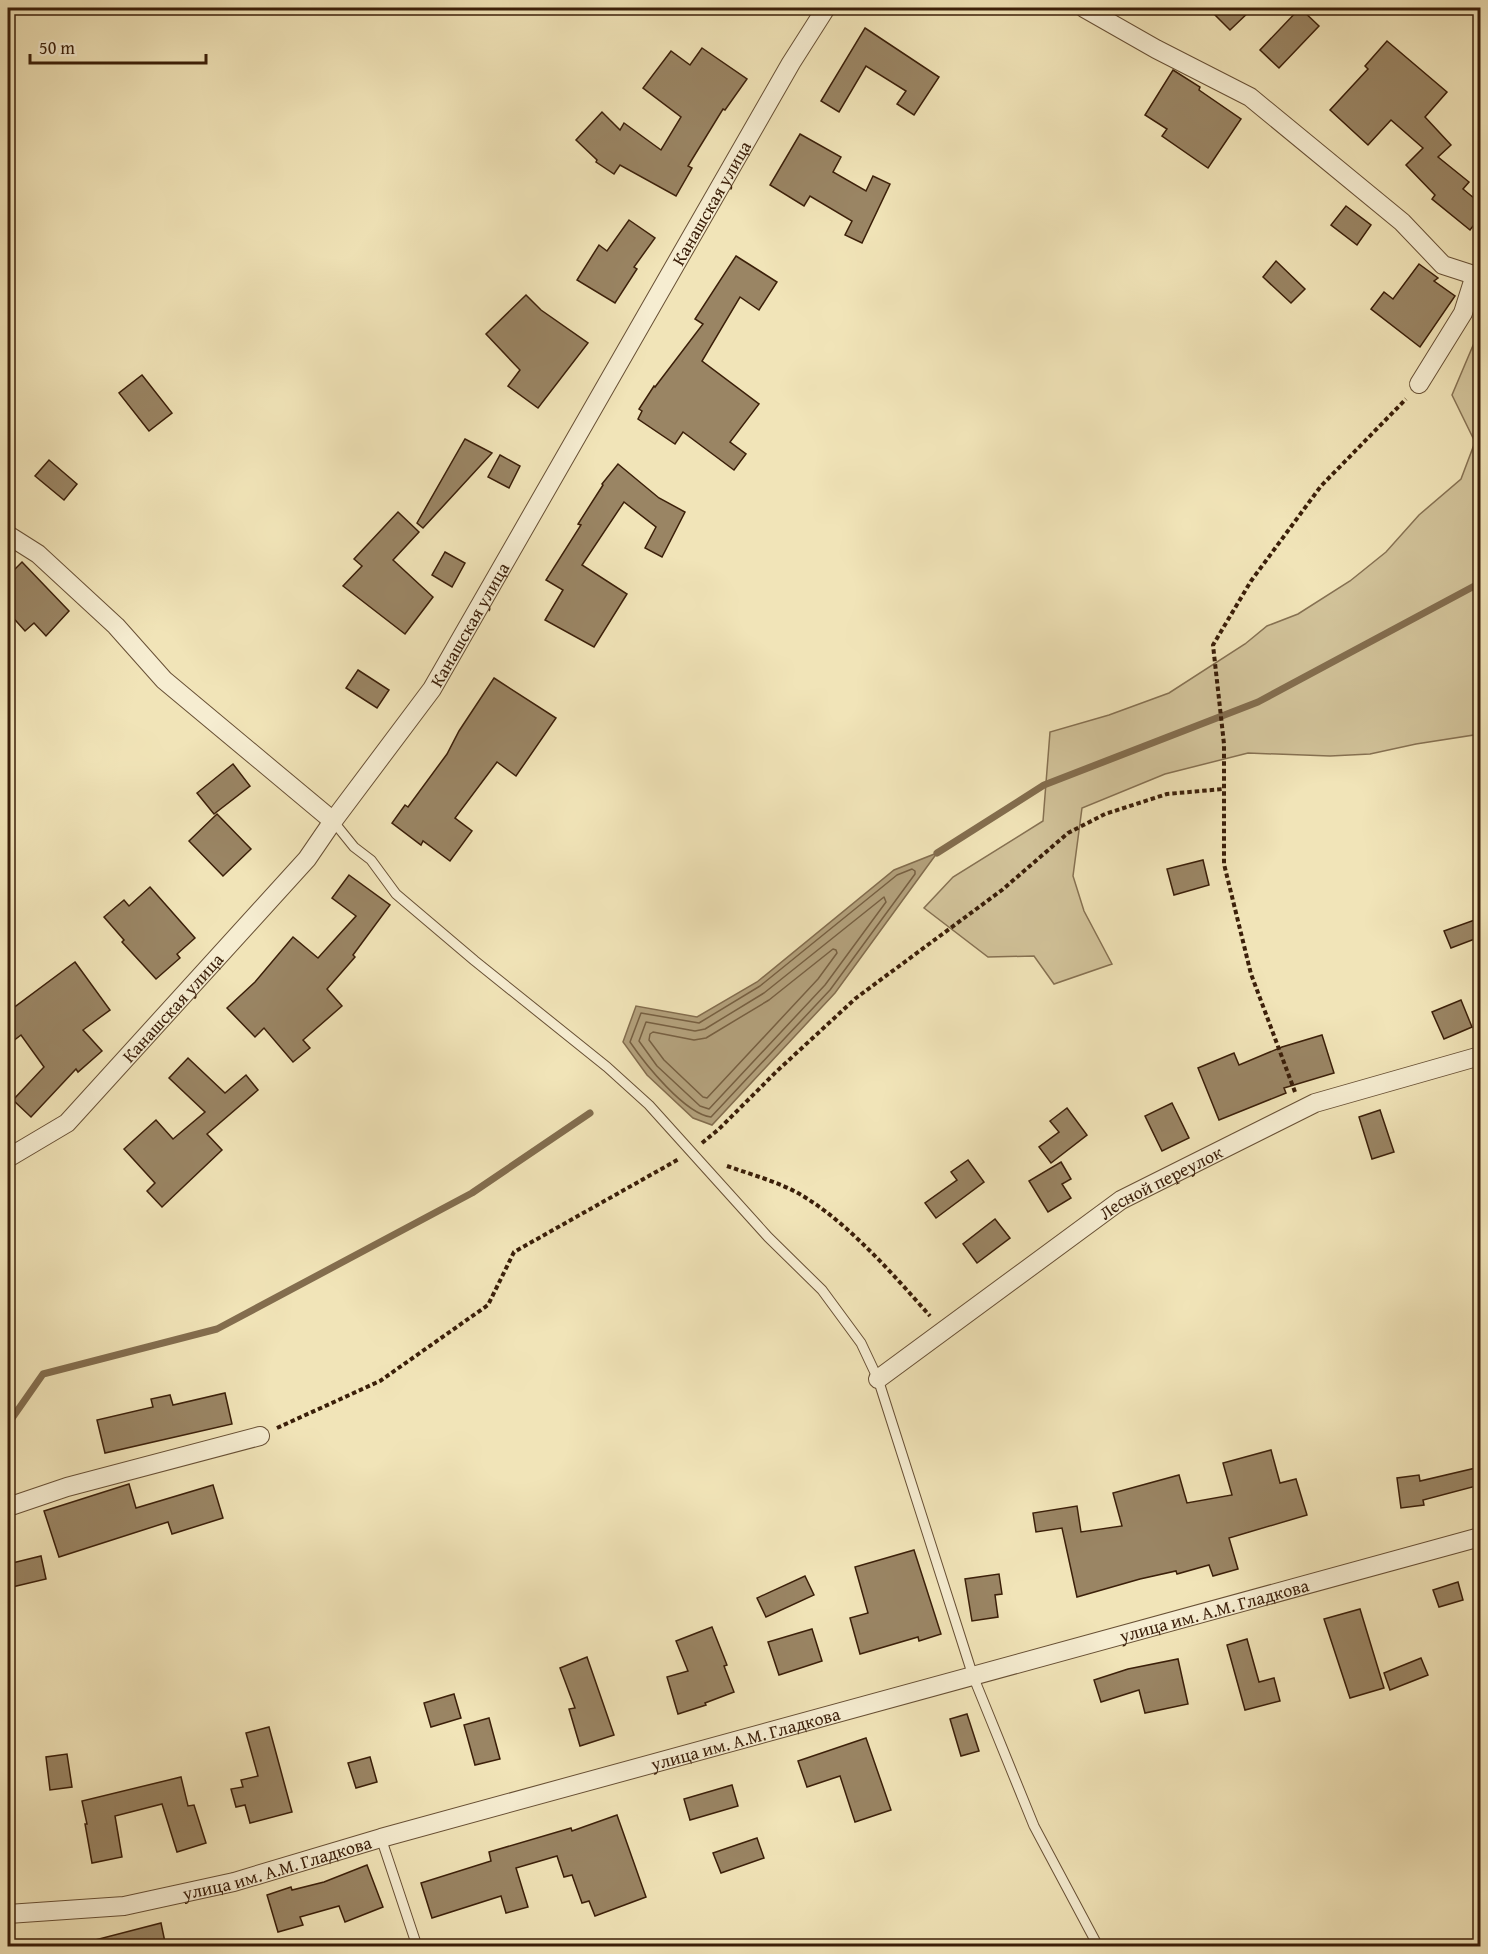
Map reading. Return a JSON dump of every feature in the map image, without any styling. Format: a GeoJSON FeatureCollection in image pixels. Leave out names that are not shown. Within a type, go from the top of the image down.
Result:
{"type":"FeatureCollection","features":[{"type":"Feature","properties":{"kind":"street","name":"Канашская улица"},"geometry":{"type":"LineString","coordinates":[[8,1158],[67,1123],[307,859],[432,689],[791,63],[826,8]]}},
{"type":"Feature","properties":{"kind":"street"},"geometry":{"type":"LineString","coordinates":[[1084,8],[1156,49],[1250,97],[1402,222],[1443,265],[1478,276],[1463,314],[1419,384]]}},
{"type":"Feature","properties":{"kind":"street"},"geometry":{"type":"LineString","coordinates":[[8,535],[38,554],[116,626],[164,680],[333,821]]}},
{"type":"Feature","properties":{"kind":"street","name":"Лесной переулок"},"geometry":{"type":"LineString","coordinates":[[878,1379],[1121,1200],[1315,1103],[1480,1056]]}},
{"type":"Feature","properties":{"kind":"street"},"geometry":{"type":"LineString","coordinates":[[8,1507],[67,1487],[260,1436]]}},
{"type":"Feature","properties":{"kind":"street","name":"улица им. А.М. Гладкова"},"geometry":{"type":"LineString","coordinates":[[8,1914],[124,1906],[234,1882],[381,1838],[1480,1536]]}},
{"type":"Feature","properties":{"kind":"lane"},"geometry":{"type":"LineString","coordinates":[[333,821],[354,847],[371,860],[396,894],[607,1067],[649,1105],[768,1237],[822,1290],[861,1343],[878,1379],[973,1676],[1034,1826],[1098,1947]]}},
{"type":"Feature","properties":{"kind":"lane"},"geometry":{"type":"LineString","coordinates":[[381,1838],[417,1947]]}},
{"type":"Feature","properties":{"kind":"path"},"geometry":{"type":"LineString","coordinates":[[1302,1109],[1251,974],[1224,864],[1224,744],[1213,645],[1251,581],[1321,486],[1419,384]]}},
{"type":"Feature","properties":{"kind":"path"},"geometry":{"type":"LineString","coordinates":[[260,1436],[380,1381],[488,1305],[514,1252],[690,1152],[719,1129],[855,998],[1002,890],[1068,833],[1104,814],[1167,794],[1223,789]]}},
{"type":"Feature","properties":{"kind":"path"},"geometry":{"type":"LineString","coordinates":[[723,1164],[788,1188],[825,1210],[890,1270],[943,1331]]}},
{"type":"Feature","properties":{"kind":"shaded area"},"geometry":{"type":"Polygon","coordinates":[[[1480,329],[1480,734],[1370,754],[1330,756],[1248,753],[1165,774],[1082,808],[1073,876],[1084,911],[1112,964],[1054,984],[1034,956],[988,957],[924,908],[953,877],[1043,821],[1050,732],[1109,715],[1169,693],[1245,644],[1267,626],[1298,614],[1350,581],[1386,552],[1419,515],[1461,479],[1475,442],[1452,395],[1480,329]]]}},
{"type":"Feature","properties":{"kind":"water"},"geometry":{"type":"Polygon","coordinates":[[[937,853],[835,993],[712,1125],[693,1118],[647,1075],[623,1042],[636,1006],[697,1017],[757,982],[894,870],[937,853]]]}},
{"type":"Feature","properties":{"kind":"building"},"geometry":{"type":"Polygon","coordinates":[[[1208,8],[1253,8],[1230,30],[1208,8]]]}},
{"type":"Feature","properties":{"kind":"building"},"geometry":{"type":"Polygon","coordinates":[[[1300,8],[1319,26],[1279,68],[1260,50],[1300,8]]]}},
{"type":"Feature","properties":{"kind":"building"},"geometry":{"type":"Polygon","coordinates":[[[865,28],[939,77],[914,115],[897,104],[906,91],[866,66],[839,112],[821,101],[865,28]]]}},
{"type":"Feature","properties":{"kind":"building"},"geometry":{"type":"Polygon","coordinates":[[[1387,41],[1447,92],[1425,117],[1451,145],[1438,157],[1469,182],[1463,189],[1480,203],[1480,217],[1470,230],[1432,199],[1435,195],[1406,165],[1423,148],[1391,120],[1368,145],[1330,110],[1368,69],[1365,66],[1387,41]]]}},
{"type":"Feature","properties":{"kind":"building"},"geometry":{"type":"Polygon","coordinates":[[[702,48],[747,79],[725,110],[723,109],[688,166],[692,168],[676,196],[620,165],[614,174],[596,162],[597,160],[576,140],[602,112],[620,130],[624,123],[661,150],[681,117],[643,88],[671,51],[690,65],[702,48]]]}},
{"type":"Feature","properties":{"kind":"building"},"geometry":{"type":"Polygon","coordinates":[[[1173,70],[1200,87],[1199,90],[1241,119],[1208,168],[1162,136],[1167,129],[1145,115],[1173,70]]]}},
{"type":"Feature","properties":{"kind":"building"},"geometry":{"type":"Polygon","coordinates":[[[800,134],[841,157],[833,172],[866,191],[873,176],[890,184],[862,243],[845,235],[852,221],[810,196],[804,206],[770,185],[800,134]]]}},
{"type":"Feature","properties":{"kind":"building"},"geometry":{"type":"Polygon","coordinates":[[[1346,206],[1371,225],[1357,245],[1331,225],[1346,206]]]}},
{"type":"Feature","properties":{"kind":"building"},"geometry":{"type":"Polygon","coordinates":[[[629,220],[655,238],[634,267],[637,269],[615,303],[577,280],[599,245],[607,251],[629,220]]]}},
{"type":"Feature","properties":{"kind":"building"},"geometry":{"type":"Polygon","coordinates":[[[736,256],[777,282],[759,310],[740,297],[702,361],[759,404],[730,442],[746,454],[734,470],[683,432],[675,444],[638,419],[642,411],[639,409],[654,386],[703,324],[695,319],[736,256]]]}},
{"type":"Feature","properties":{"kind":"building"},"geometry":{"type":"Polygon","coordinates":[[[1276,261],[1305,289],[1291,303],[1263,277],[1276,261]]]}},
{"type":"Feature","properties":{"kind":"building"},"geometry":{"type":"Polygon","coordinates":[[[1419,264],[1438,278],[1434,281],[1455,296],[1420,347],[1371,309],[1384,292],[1393,299],[1419,264]]]}},
{"type":"Feature","properties":{"kind":"building"},"geometry":{"type":"Polygon","coordinates":[[[526,295],[541,310],[588,343],[538,408],[508,386],[520,370],[486,334],[526,295]]]}},
{"type":"Feature","properties":{"kind":"building"},"geometry":{"type":"Polygon","coordinates":[[[142,375],[172,413],[149,431],[119,393],[142,375]]]}},
{"type":"Feature","properties":{"kind":"building"},"geometry":{"type":"Polygon","coordinates":[[[465,439],[492,453],[423,528],[417,523],[465,439]]]}},
{"type":"Feature","properties":{"kind":"building"},"geometry":{"type":"Polygon","coordinates":[[[500,455],[520,466],[509,488],[488,477],[500,455]]]}},
{"type":"Feature","properties":{"kind":"building"},"geometry":{"type":"Polygon","coordinates":[[[49,460],[77,484],[64,500],[35,476],[49,460]]]}},
{"type":"Feature","properties":{"kind":"building"},"geometry":{"type":"Polygon","coordinates":[[[618,464],[659,498],[685,512],[662,557],[645,548],[656,527],[624,502],[582,565],[627,594],[594,647],[545,620],[563,590],[546,580],[581,525],[578,524],[602,484],[618,464]]]}},
{"type":"Feature","properties":{"kind":"building"},"geometry":{"type":"Polygon","coordinates":[[[398,512],[419,532],[393,560],[433,597],[405,634],[343,586],[362,566],[354,559],[398,512]]]}},
{"type":"Feature","properties":{"kind":"building"},"geometry":{"type":"Polygon","coordinates":[[[445,552],[465,563],[452,587],[432,575],[445,552]]]}},
{"type":"Feature","properties":{"kind":"building"},"geometry":{"type":"Polygon","coordinates":[[[22,562],[69,611],[46,636],[34,623],[25,631],[8,612],[8,576],[22,562]]]}},
{"type":"Feature","properties":{"kind":"building"},"geometry":{"type":"Polygon","coordinates":[[[358,670],[389,690],[377,708],[346,688],[358,670]]]}},
{"type":"Feature","properties":{"kind":"building"},"geometry":{"type":"Polygon","coordinates":[[[494,678],[556,718],[516,776],[497,762],[455,818],[472,831],[450,861],[423,841],[421,845],[392,823],[405,805],[408,807],[447,754],[459,731],[494,678]]]}},
{"type":"Feature","properties":{"kind":"building"},"geometry":{"type":"Polygon","coordinates":[[[233,764],[250,786],[214,814],[197,793],[233,764]]]}},
{"type":"Feature","properties":{"kind":"building"},"geometry":{"type":"Polygon","coordinates":[[[217,814],[251,849],[223,876],[189,841],[217,814]]]}},
{"type":"Feature","properties":{"kind":"building"},"geometry":{"type":"Polygon","coordinates":[[[1203,860],[1209,885],[1174,895],[1167,869],[1203,860]]]}},
{"type":"Feature","properties":{"kind":"building"},"geometry":{"type":"Polygon","coordinates":[[[349,875],[390,905],[353,955],[355,957],[327,989],[342,1006],[303,1040],[310,1048],[293,1062],[264,1028],[255,1037],[227,1008],[255,982],[293,937],[318,958],[356,916],[332,898],[349,875]]]}},
{"type":"Feature","properties":{"kind":"building"},"geometry":{"type":"Polygon","coordinates":[[[150,887],[195,938],[177,954],[180,958],[156,979],[122,942],[124,940],[104,917],[124,900],[129,906],[150,887]]]}},
{"type":"Feature","properties":{"kind":"building"},"geometry":{"type":"Polygon","coordinates":[[[1480,918],[1480,937],[1451,948],[1444,931],[1480,918]]]}},
{"type":"Feature","properties":{"kind":"building"},"geometry":{"type":"Polygon","coordinates":[[[75,962],[110,1010],[83,1030],[102,1051],[78,1072],[76,1069],[31,1117],[13,1100],[44,1067],[21,1035],[8,1045],[8,1012],[75,962]]]}},
{"type":"Feature","properties":{"kind":"building"},"geometry":{"type":"Polygon","coordinates":[[[1461,1000],[1472,1027],[1444,1039],[1432,1012],[1461,1000]]]}},
{"type":"Feature","properties":{"kind":"building"},"geometry":{"type":"Polygon","coordinates":[[[1322,1035],[1334,1073],[1284,1088],[1286,1093],[1219,1120],[1198,1068],[1234,1053],[1239,1065],[1282,1047],[1322,1035]]]}},
{"type":"Feature","properties":{"kind":"building"},"geometry":{"type":"Polygon","coordinates":[[[188,1058],[225,1093],[246,1075],[258,1090],[207,1134],[222,1150],[162,1207],[147,1191],[155,1183],[124,1149],[156,1120],[173,1139],[205,1112],[169,1078],[188,1058]]]}},
{"type":"Feature","properties":{"kind":"building"},"geometry":{"type":"Polygon","coordinates":[[[1172,1103],[1189,1138],[1162,1151],[1145,1116],[1172,1103]]]}},
{"type":"Feature","properties":{"kind":"building"},"geometry":{"type":"Polygon","coordinates":[[[1067,1108],[1087,1135],[1051,1163],[1039,1147],[1059,1132],[1050,1121],[1067,1108]]]}},
{"type":"Feature","properties":{"kind":"building"},"geometry":{"type":"Polygon","coordinates":[[[1380,1110],[1394,1152],[1372,1159],[1359,1117],[1380,1110]]]}},
{"type":"Feature","properties":{"kind":"building"},"geometry":{"type":"Polygon","coordinates":[[[968,1160],[984,1182],[936,1218],[925,1203],[957,1180],[951,1172],[968,1160]]]}},
{"type":"Feature","properties":{"kind":"building"},"geometry":{"type":"Polygon","coordinates":[[[1061,1162],[1071,1179],[1062,1184],[1071,1198],[1048,1212],[1029,1181],[1061,1162]]]}},
{"type":"Feature","properties":{"kind":"building"},"geometry":{"type":"Polygon","coordinates":[[[995,1219],[1010,1238],[977,1263],[963,1244],[995,1219]]]}},
{"type":"Feature","properties":{"kind":"building"},"geometry":{"type":"Polygon","coordinates":[[[225,1393],[232,1424],[105,1453],[97,1420],[153,1407],[151,1399],[170,1395],[173,1405],[225,1393]]]}},
{"type":"Feature","properties":{"kind":"building"},"geometry":{"type":"Polygon","coordinates":[[[1271,1450],[1280,1483],[1296,1479],[1307,1515],[1229,1538],[1238,1569],[1213,1576],[1209,1565],[1177,1574],[1176,1571],[1140,1579],[1077,1597],[1062,1528],[1036,1532],[1033,1513],[1077,1506],[1081,1532],[1122,1526],[1113,1493],[1179,1475],[1187,1503],[1232,1495],[1223,1463],[1271,1450]]]}},
{"type":"Feature","properties":{"kind":"building"},"geometry":{"type":"Polygon","coordinates":[[[1480,1467],[1480,1485],[1423,1500],[1424,1505],[1401,1508],[1397,1478],[1419,1475],[1420,1481],[1480,1467]]]}},
{"type":"Feature","properties":{"kind":"building"},"geometry":{"type":"Polygon","coordinates":[[[129,1484],[136,1508],[213,1485],[223,1518],[172,1534],[168,1522],[59,1557],[44,1511],[129,1484]]]}},
{"type":"Feature","properties":{"kind":"building"},"geometry":{"type":"Polygon","coordinates":[[[914,1550],[941,1634],[919,1641],[918,1637],[860,1654],[850,1618],[868,1613],[855,1567],[914,1550]]]}},
{"type":"Feature","properties":{"kind":"building"},"geometry":{"type":"Polygon","coordinates":[[[41,1556],[46,1579],[8,1588],[8,1564],[41,1556]]]}},
{"type":"Feature","properties":{"kind":"building"},"geometry":{"type":"Polygon","coordinates":[[[999,1574],[1002,1594],[995,1595],[998,1617],[972,1621],[965,1579],[999,1574]]]}},
{"type":"Feature","properties":{"kind":"building"},"geometry":{"type":"Polygon","coordinates":[[[805,1576],[814,1595],[766,1617],[757,1598],[805,1576]]]}},
{"type":"Feature","properties":{"kind":"building"},"geometry":{"type":"Polygon","coordinates":[[[1458,1582],[1463,1600],[1439,1607],[1433,1590],[1458,1582]]]}},
{"type":"Feature","properties":{"kind":"building"},"geometry":{"type":"Polygon","coordinates":[[[1360,1609],[1384,1688],[1350,1698],[1324,1619],[1360,1609]]]}},
{"type":"Feature","properties":{"kind":"building"},"geometry":{"type":"Polygon","coordinates":[[[712,1627],[727,1665],[724,1666],[734,1692],[705,1703],[706,1705],[678,1714],[667,1677],[688,1671],[676,1641],[712,1627]]]}},
{"type":"Feature","properties":{"kind":"building"},"geometry":{"type":"Polygon","coordinates":[[[812,1629],[822,1661],[779,1675],[768,1642],[812,1629]]]}},
{"type":"Feature","properties":{"kind":"building"},"geometry":{"type":"Polygon","coordinates":[[[1247,1639],[1259,1682],[1274,1678],[1280,1701],[1245,1710],[1227,1645],[1247,1639]]]}},
{"type":"Feature","properties":{"kind":"building"},"geometry":{"type":"Polygon","coordinates":[[[587,1657],[614,1735],[580,1746],[569,1709],[575,1708],[560,1668],[587,1657]]]}},
{"type":"Feature","properties":{"kind":"building"},"geometry":{"type":"Polygon","coordinates":[[[1421,1658],[1428,1675],[1390,1690],[1384,1673],[1421,1658]]]}},
{"type":"Feature","properties":{"kind":"building"},"geometry":{"type":"Polygon","coordinates":[[[1178,1659],[1188,1704],[1145,1713],[1139,1690],[1101,1702],[1094,1680],[1128,1669],[1178,1659]]]}},
{"type":"Feature","properties":{"kind":"building"},"geometry":{"type":"Polygon","coordinates":[[[454,1694],[461,1718],[431,1727],[424,1703],[454,1694]]]}},
{"type":"Feature","properties":{"kind":"building"},"geometry":{"type":"Polygon","coordinates":[[[967,1714],[979,1751],[961,1756],[950,1719],[967,1714]]]}},
{"type":"Feature","properties":{"kind":"building"},"geometry":{"type":"Polygon","coordinates":[[[489,1718],[500,1759],[475,1765],[464,1725],[489,1718]]]}},
{"type":"Feature","properties":{"kind":"building"},"geometry":{"type":"Polygon","coordinates":[[[269,1727],[292,1812],[250,1823],[245,1805],[236,1807],[231,1789],[243,1787],[241,1780],[258,1776],[246,1733],[269,1727]]]}},
{"type":"Feature","properties":{"kind":"building"},"geometry":{"type":"Polygon","coordinates":[[[866,1738],[891,1810],[855,1822],[840,1776],[807,1787],[798,1761],[866,1738]]]}},
{"type":"Feature","properties":{"kind":"building"},"geometry":{"type":"Polygon","coordinates":[[[67,1754],[72,1787],[50,1790],[46,1757],[67,1754]]]}},
{"type":"Feature","properties":{"kind":"building"},"geometry":{"type":"Polygon","coordinates":[[[370,1757],[377,1782],[356,1788],[348,1763],[370,1757]]]}},
{"type":"Feature","properties":{"kind":"building"},"geometry":{"type":"Polygon","coordinates":[[[181,1777],[188,1806],[194,1805],[206,1843],[177,1852],[162,1804],[115,1816],[122,1857],[92,1863],[82,1801],[181,1777]]]}},
{"type":"Feature","properties":{"kind":"building"},"geometry":{"type":"Polygon","coordinates":[[[732,1785],[738,1806],[690,1820],[684,1799],[732,1785]]]}},
{"type":"Feature","properties":{"kind":"building"},"geometry":{"type":"Polygon","coordinates":[[[617,1815],[646,1897],[595,1916],[589,1901],[582,1903],[572,1875],[564,1877],[557,1856],[516,1868],[528,1907],[506,1913],[501,1896],[432,1918],[421,1883],[491,1861],[489,1852],[571,1828],[572,1831],[617,1815]]]}},
{"type":"Feature","properties":{"kind":"building"},"geometry":{"type":"Polygon","coordinates":[[[757,1838],[764,1858],[721,1873],[713,1853],[757,1838]]]}},
{"type":"Feature","properties":{"kind":"building"},"geometry":{"type":"Polygon","coordinates":[[[367,1865],[383,1907],[345,1922],[339,1906],[300,1917],[303,1925],[278,1932],[267,1895],[291,1887],[292,1890],[324,1882],[367,1865]]]}},
{"type":"Feature","properties":{"kind":"building"},"geometry":{"type":"Polygon","coordinates":[[[161,1923],[166,1947],[96,1947],[95,1940],[161,1923]]]}},
{"type":"Feature","properties":{"kind":"waterway"},"geometry":{"type":"LineString","coordinates":[[937,853],[1044,785],[1258,702],[1480,583]]}},
{"type":"Feature","properties":{"kind":"waterway"},"geometry":{"type":"LineString","coordinates":[[8,1424],[43,1374],[217,1329],[472,1193],[590,1113]]}}]}
